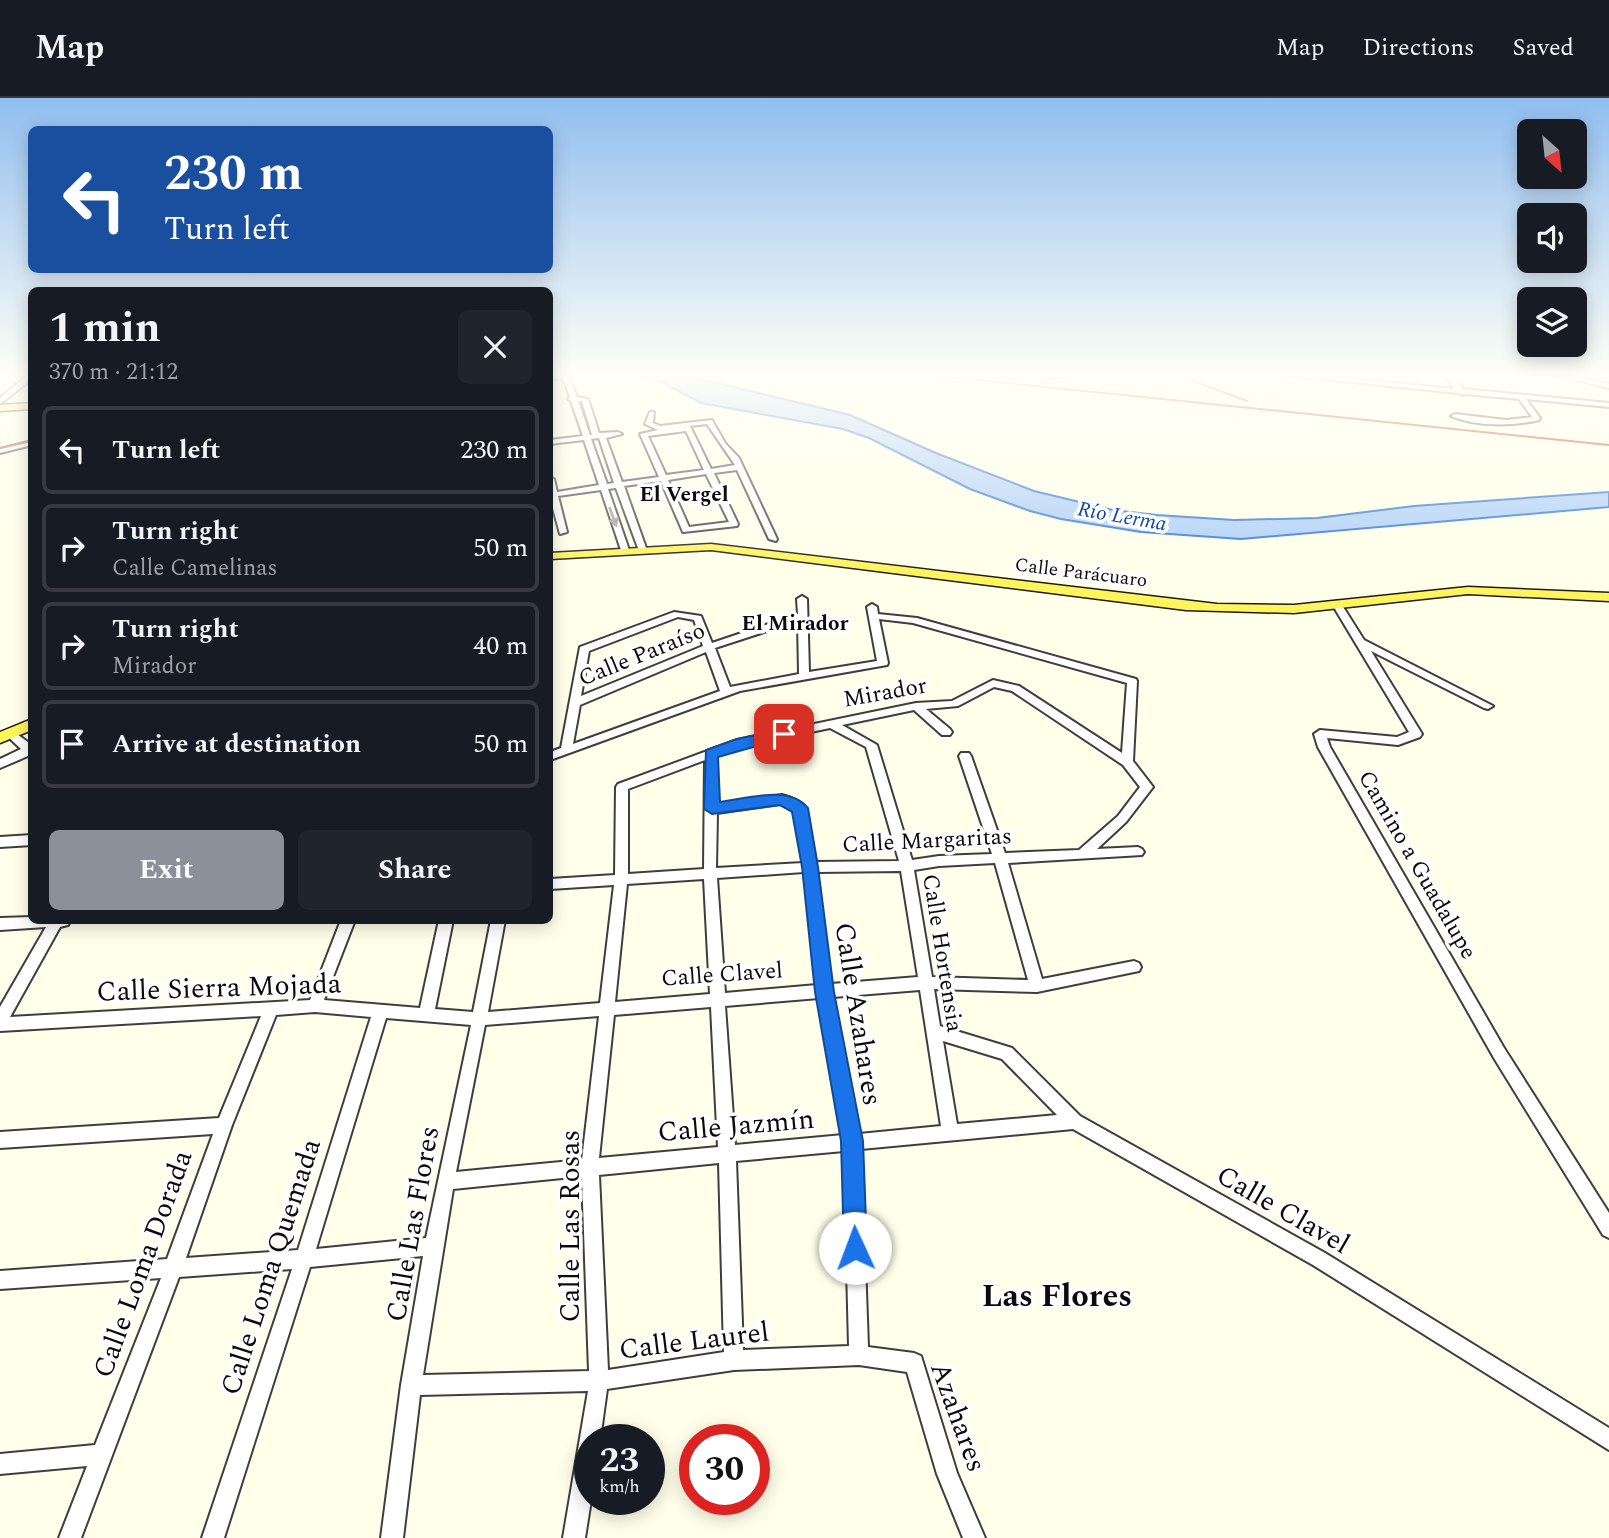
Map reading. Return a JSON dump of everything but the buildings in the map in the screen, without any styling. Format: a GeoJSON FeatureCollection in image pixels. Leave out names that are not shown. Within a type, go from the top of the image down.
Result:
{"type":"FeatureCollection","features":[{"type":"Feature","properties":{"kind":"main road","name":"Calle Parácuaro"},"geometry":{"type":"LineString","coordinates":[[553,556],[642,548],[711,547],[1186,606],[1280,610],[1450,591],[1511,591],[1609,597]]}},
{"type":"Feature","properties":{"kind":"main road"},"geometry":{"type":"LineString","coordinates":[[5,735],[28,725]]}},
{"type":"Feature","properties":{"kind":"street"},"geometry":{"type":"LineString","coordinates":[[596,441],[602,488],[625,550]]}},
{"type":"Feature","properties":{"kind":"street"},"geometry":{"type":"LineString","coordinates":[[597,441],[642,548]]}},
{"type":"Feature","properties":{"kind":"street"},"geometry":{"type":"LineString","coordinates":[[647,441],[686,530],[734,524],[695,441]]}},
{"type":"Feature","properties":{"kind":"street"},"geometry":{"type":"LineString","coordinates":[[722,441],[739,467],[772,539]]}},
{"type":"Feature","properties":{"kind":"street"},"geometry":{"type":"LineString","coordinates":[[0,451],[28,444]]}},
{"type":"Feature","properties":{"kind":"street"},"geometry":{"type":"LineString","coordinates":[[553,495],[739,467]]}},
{"type":"Feature","properties":{"kind":"street"},"geometry":{"type":"LineString","coordinates":[[553,501],[563,532]]}},
{"type":"Feature","properties":{"kind":"street"},"geometry":{"type":"LineString","coordinates":[[802,599],[804,676]]}},
{"type":"Feature","properties":{"kind":"street","name":"Camino a Guadalupe"},"geometry":{"type":"LineString","coordinates":[[1338,604],[1416,734],[1398,741],[1320,734],[1324,747],[1500,1053],[1609,1229]]}},
{"type":"Feature","properties":{"kind":"street"},"geometry":{"type":"LineString","coordinates":[[553,754],[726,692],[883,663],[873,611],[1132,681],[1128,762],[1147,787],[1122,819],[1082,855]]}},
{"type":"Feature","properties":{"kind":"street"},"geometry":{"type":"LineString","coordinates":[[566,750],[584,649],[677,614],[698,618],[726,692]]}},
{"type":"Feature","properties":{"kind":"street","name":"Calle Paraíso"},"geometry":{"type":"LineString","coordinates":[[576,702],[709,647],[802,616]]}},
{"type":"Feature","properties":{"kind":"street"},"geometry":{"type":"LineString","coordinates":[[1360,642],[1488,706]]}},
{"type":"Feature","properties":{"kind":"street","name":"Mirador"},"geometry":{"type":"LineString","coordinates":[[622,787],[737,744],[916,706],[954,704],[993,683],[1015,688],[1128,762]]}},
{"type":"Feature","properties":{"kind":"street"},"geometry":{"type":"LineString","coordinates":[[916,706],[946,732]]}},
{"type":"Feature","properties":{"kind":"street","name":"Calle Hortensia"},"geometry":{"type":"LineString","coordinates":[[831,724],[871,745],[907,866],[950,1132]]}},
{"type":"Feature","properties":{"kind":"street"},"geometry":{"type":"LineString","coordinates":[[5,735],[28,748]]}},
{"type":"Feature","properties":{"kind":"street"},"geometry":{"type":"LineString","coordinates":[[0,764],[28,751]]}},
{"type":"Feature","properties":{"kind":"street"},"geometry":{"type":"LineString","coordinates":[[711,754],[710,874],[727,1152],[734,1360]]}},
{"type":"Feature","properties":{"kind":"street"},"geometry":{"type":"LineString","coordinates":[[965,756],[1000,858],[1037,986]]}},
{"type":"Feature","properties":{"kind":"street","name":"Calle Las Rosas"},"geometry":{"type":"LineString","coordinates":[[574,1538],[599,1381],[590,1167],[621,878],[622,787]]}},
{"type":"Feature","properties":{"kind":"street","name":"Calle Azahares"},"geometry":{"type":"LineString","coordinates":[[712,809],[782,799],[800,808],[825,992],[852,1141],[859,1355]]}},
{"type":"Feature","properties":{"kind":"street"},"geometry":{"type":"LineString","coordinates":[[0,842],[28,840]]}},
{"type":"Feature","properties":{"kind":"street","name":"Calle Margaritas"},"geometry":{"type":"LineString","coordinates":[[553,884],[810,867],[907,866],[1000,858],[1138,852]]}},
{"type":"Feature","properties":{"kind":"street"},"geometry":{"type":"LineString","coordinates":[[0,924],[28,923]]}},
{"type":"Feature","properties":{"kind":"street"},"geometry":{"type":"LineString","coordinates":[[0,1022],[55,924]]}},
{"type":"Feature","properties":{"kind":"street"},"geometry":{"type":"LineString","coordinates":[[315,1006],[346,924]]}},
{"type":"Feature","properties":{"kind":"street"},"geometry":{"type":"LineString","coordinates":[[426,1015],[445,924]]}},
{"type":"Feature","properties":{"kind":"street","name":"Calle Las Flores"},"geometry":{"type":"LineString","coordinates":[[392,1538],[411,1385],[434,1246],[481,1019],[497,924]]}},
{"type":"Feature","properties":{"kind":"street","name":"Calle Clavel"},"geometry":{"type":"LineString","coordinates":[[481,1019],[925,983],[1037,986],[1133,967]]}},
{"type":"Feature","properties":{"kind":"street","name":"Calle Sierra Mojada"},"geometry":{"type":"LineString","coordinates":[[0,1022],[315,1006],[481,1019]]}},
{"type":"Feature","properties":{"kind":"street","name":"Calle Loma Dorada"},"geometry":{"type":"LineString","coordinates":[[70,1538],[173,1269],[224,1125],[271,1010]]}},
{"type":"Feature","properties":{"kind":"street","name":"Calle Loma Quemada"},"geometry":{"type":"LineString","coordinates":[[213,1538],[304,1259],[380,1012]]}},
{"type":"Feature","properties":{"kind":"street","name":"Calle Clavel"},"geometry":{"type":"LineString","coordinates":[[933,1031],[1007,1053],[1074,1121],[1319,1259],[1609,1440]]}},
{"type":"Feature","properties":{"kind":"street","name":"Calle Jazmín"},"geometry":{"type":"LineString","coordinates":[[446,1181],[727,1152],[1074,1121]]}},
{"type":"Feature","properties":{"kind":"street"},"geometry":{"type":"LineString","coordinates":[[0,1140],[224,1125]]}},
{"type":"Feature","properties":{"kind":"street"},"geometry":{"type":"LineString","coordinates":[[0,1280],[304,1259],[434,1246]]}},
{"type":"Feature","properties":{"kind":"street","name":"Calle Laurel"},"geometry":{"type":"LineString","coordinates":[[411,1385],[599,1381],[734,1360],[859,1355]]}},
{"type":"Feature","properties":{"kind":"street","name":"Azahares"},"geometry":{"type":"LineString","coordinates":[[859,1355],[914,1363],[947,1474],[974,1538]]}},
{"type":"Feature","properties":{"kind":"street"},"geometry":{"type":"LineString","coordinates":[[0,1464],[101,1455]]}},
{"type":"Feature","properties":{"kind":"water","name":"Río Lerma"},"geometry":{"type":"Polygon","coordinates":[[[875,441],[909,441],[1034,491],[1113,510],[1157,515],[1234,520],[1317,518],[1414,506],[1609,492],[1609,507],[1241,539],[1141,532],[1061,519],[1030,511],[970,489],[875,441]]]}},
{"type":"Feature","properties":{"kind":"railway"},"geometry":{"type":"LineString","coordinates":[[1572,441],[1609,445]]}},
{"type":"Feature","properties":{"kind":"railway"},"geometry":{"type":"LineString","coordinates":[[0,448],[28,442]]}},
{"type":"Feature","properties":{"kind":"district","name":"El Vergel"},"geometry":{"type":"Point","coordinates":[684,495]}},
{"type":"Feature","properties":{"kind":"district","name":"El Mirador"},"geometry":{"type":"Point","coordinates":[795,624]}},
{"type":"Feature","properties":{"kind":"district","name":"Las Flores"},"geometry":{"type":"Point","coordinates":[1057,1296]}},
{"type":"Feature","properties":{"kind":"route"},"geometry":{"type":"LineString","coordinates":[[784,734],[737,744],[711,754],[712,809],[782,799],[800,808],[825,992],[852,1141],[855,1248]]}}]}
